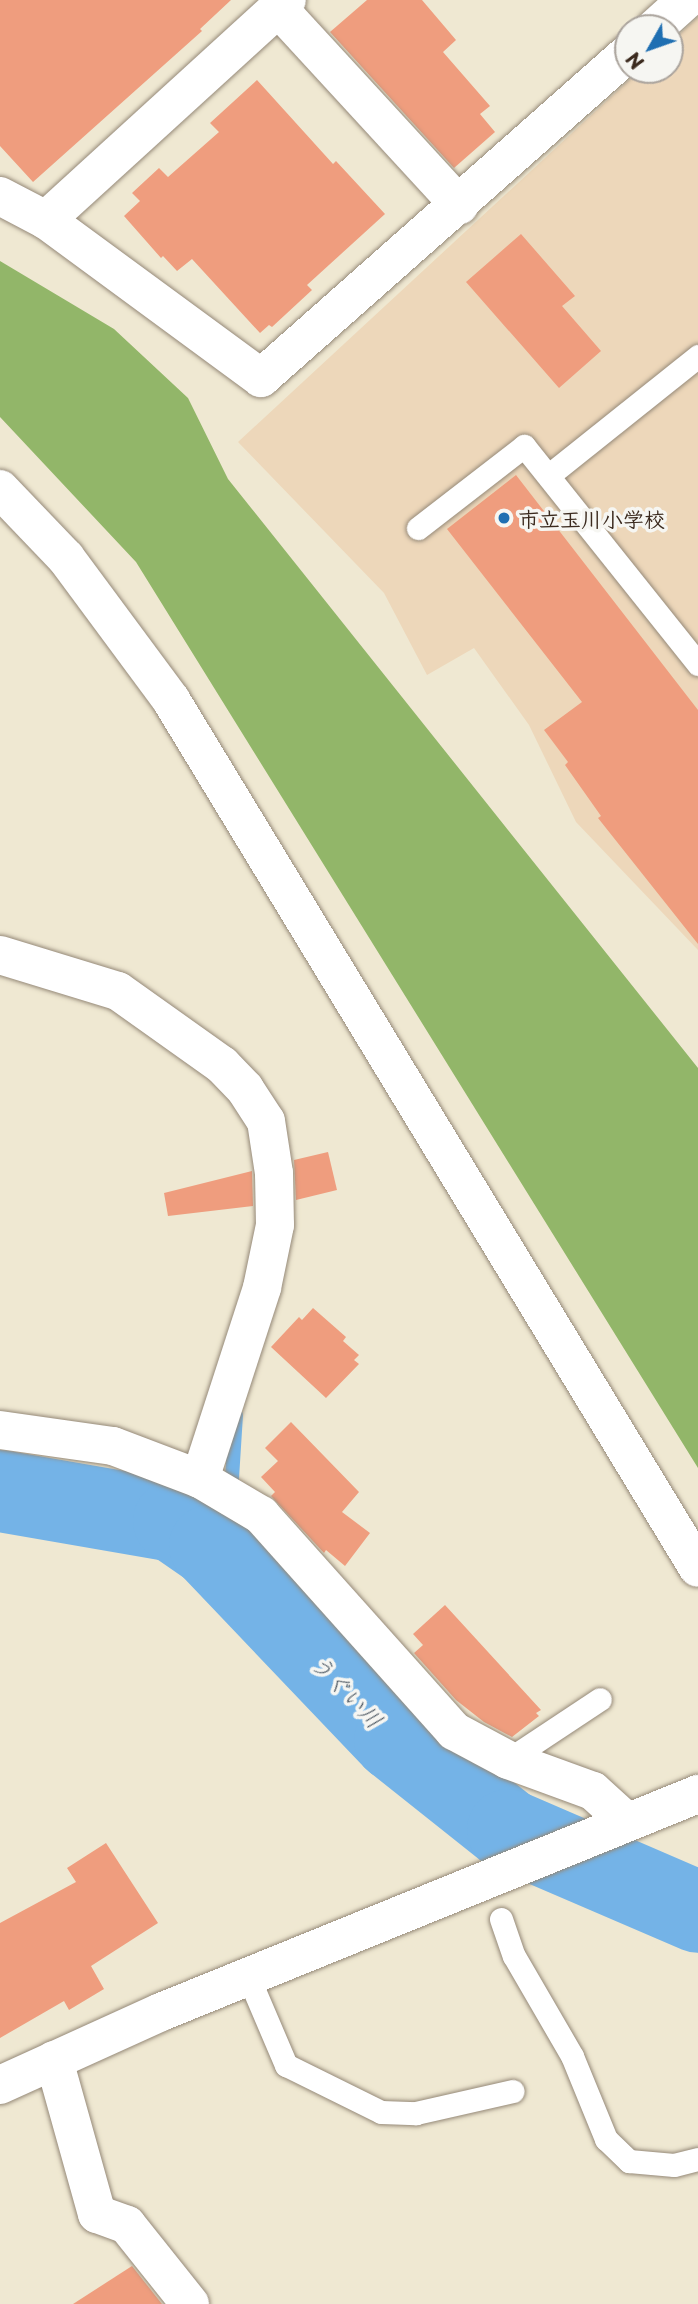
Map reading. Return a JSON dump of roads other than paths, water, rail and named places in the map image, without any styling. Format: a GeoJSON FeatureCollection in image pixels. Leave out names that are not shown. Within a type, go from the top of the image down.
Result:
{"type":"FeatureCollection","features":[{"type":"Feature","properties":{"kind":"street"},"geometry":{"type":"LineString","coordinates":[[672,14],[687,0]]}},
{"type":"Feature","properties":{"kind":"street"},"geometry":{"type":"LineString","coordinates":[[46,220],[282,4],[459,205]]}},
{"type":"Feature","properties":{"kind":"street"},"geometry":{"type":"LineString","coordinates":[[0,195],[46,220],[261,378],[614,66]]}},
{"type":"Feature","properties":{"kind":"street"},"geometry":{"type":"LineString","coordinates":[[0,489],[66,558],[171,699],[698,1568]]}},
{"type":"Feature","properties":{"kind":"street"},"geometry":{"type":"LineString","coordinates":[[0,955],[118,991],[222,1065],[245,1088],[266,1121],[274,1173],[275,1225],[262,1288],[200,1479]]}},
{"type":"Feature","properties":{"kind":"street"},"geometry":{"type":"LineString","coordinates":[[0,1430],[113,1446],[200,1479],[261,1515],[454,1731],[508,1760],[593,1791],[626,1821]]}},
{"type":"Feature","properties":{"kind":"street"},"geometry":{"type":"LineString","coordinates":[[0,2085],[248,1976],[698,1794]]}},
{"type":"Feature","properties":{"kind":"street"},"geometry":{"type":"LineString","coordinates":[[54,2060],[97,2214],[127,2225],[190,2304]]}},
{"type":"Feature","properties":{"kind":"lane"},"geometry":{"type":"LineString","coordinates":[[549,475],[698,356]]}},
{"type":"Feature","properties":{"kind":"lane"},"geometry":{"type":"LineString","coordinates":[[418,528],[524,446],[698,664]]}},
{"type":"Feature","properties":{"kind":"lane"},"geometry":{"type":"LineString","coordinates":[[508,1760],[600,1699]]}},
{"type":"Feature","properties":{"kind":"lane"},"geometry":{"type":"LineString","coordinates":[[501,1919],[514,1956],[572,2056],[606,2139],[629,2161],[674,2165],[698,2158]]}},
{"type":"Feature","properties":{"kind":"lane"},"geometry":{"type":"LineString","coordinates":[[248,1976],[286,2065],[380,2112],[416,2113],[513,2091]]}},
{"type":"Feature","properties":{"kind":"waterway"},"geometry":{"type":"LineString","coordinates":[[210,1546],[230,1510],[236,1415]]}},
{"type":"Feature","properties":{"kind":"waterway","name":"うぐい川"},"geometry":{"type":"LineString","coordinates":[[0,1491],[174,1521],[210,1546],[395,1740],[508,1830],[698,1912]]}},
{"type":"Feature","properties":{"kind":"place","name":"市立玉川小学校"},"geometry":{"type":"Point","coordinates":[504,518]}}]}
